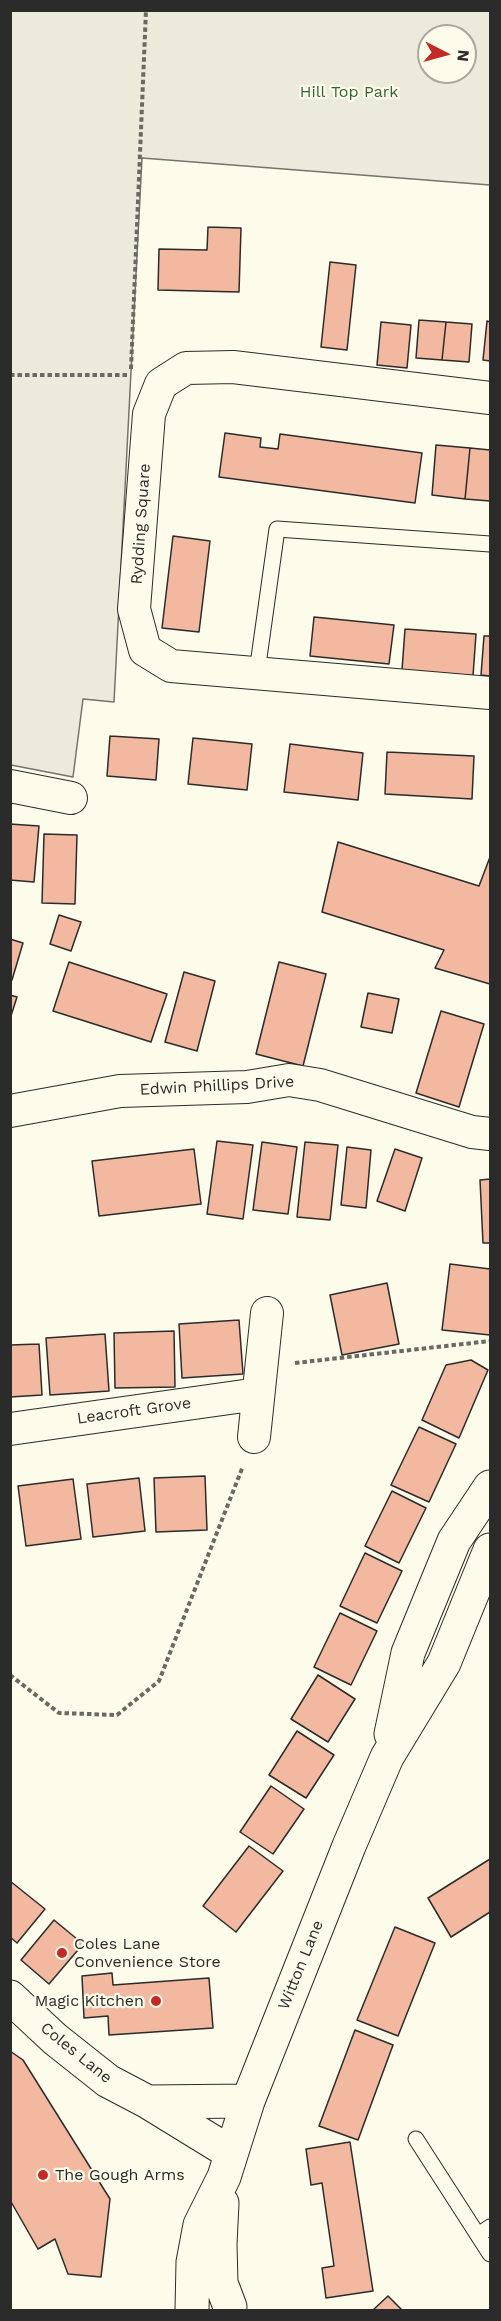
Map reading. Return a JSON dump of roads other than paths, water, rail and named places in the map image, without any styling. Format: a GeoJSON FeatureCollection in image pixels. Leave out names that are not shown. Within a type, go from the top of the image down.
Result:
{"type":"FeatureCollection","features":[{"type":"Feature","properties":{"kind":"street","name":"Rydding Square"},"geometry":{"type":"LineString","coordinates":[[490,398],[232,367],[186,368],[161,384],[149,414],[134,609],[145,650],[171,666],[490,693]]}},
{"type":"Feature","properties":{"kind":"street"},"geometry":{"type":"LineString","coordinates":[[10,786],[71,798]]}},
{"type":"Feature","properties":{"kind":"street","name":"Edwin Phillips Drive"},"geometry":{"type":"LineString","coordinates":[[10,1111],[120,1091],[248,1087],[289,1080],[320,1085],[472,1132],[490,1134]]}},
{"type":"Feature","properties":{"kind":"street"},"geometry":{"type":"LineString","coordinates":[[254,1437],[267,1313]]}},
{"type":"Feature","properties":{"kind":"street","name":"Leacroft Grove"},"geometry":{"type":"LineString","coordinates":[[10,1429],[260,1380]]}},
{"type":"Feature","properties":{"kind":"street","name":"Witton Lane"},"geometry":{"type":"LineString","coordinates":[[387,1757],[408,1653],[454,1541],[490,1487]]}},
{"type":"Feature","properties":{"kind":"street","name":"Witton Lane"},"geometry":{"type":"LineString","coordinates":[[192,2310],[194,2262],[200,2225],[228,2165],[248,2101],[349,1846],[387,1757],[444,1663],[490,1550]]}},
{"type":"Feature","properties":{"kind":"street","name":"Coles Lane"},"geometry":{"type":"LineString","coordinates":[[10,1996],[55,2039],[108,2081],[148,2102],[228,2165]]}},
{"type":"Feature","properties":{"kind":"street","name":"Coles Lane"},"geometry":{"type":"LineString","coordinates":[[148,2102],[248,2101]]}},
{"type":"Feature","properties":{"kind":"street","name":"Witton Lane"},"geometry":{"type":"LineString","coordinates":[[228,2165],[220,2237],[221,2283],[231,2309]]}},
{"type":"Feature","properties":{"kind":"street"},"geometry":{"type":"LineString","coordinates":[[192,2310],[206,2300],[215,2300],[231,2309]]}},
{"type":"Feature","properties":{"kind":"lane"},"geometry":{"type":"LineString","coordinates":[[257,672],[277,529],[490,544]]}},
{"type":"Feature","properties":{"kind":"lane"},"geometry":{"type":"LineString","coordinates":[[416,2139],[484,2231],[490,2254]]}},
{"type":"Feature","properties":{"kind":"place","name":"Coles Lane Convenience Store"},"geometry":{"type":"Point","coordinates":[62,1953]}},
{"type":"Feature","properties":{"kind":"place","name":"Magic Kitchen"},"geometry":{"type":"Point","coordinates":[156,2001]}},
{"type":"Feature","properties":{"kind":"place","name":"The Gough Arms"},"geometry":{"type":"Point","coordinates":[43,2175]}},
{"type":"Feature","properties":{"kind":"park label","name":"Hill Top Park"},"geometry":{"type":"Point","coordinates":[349,92]}}]}
